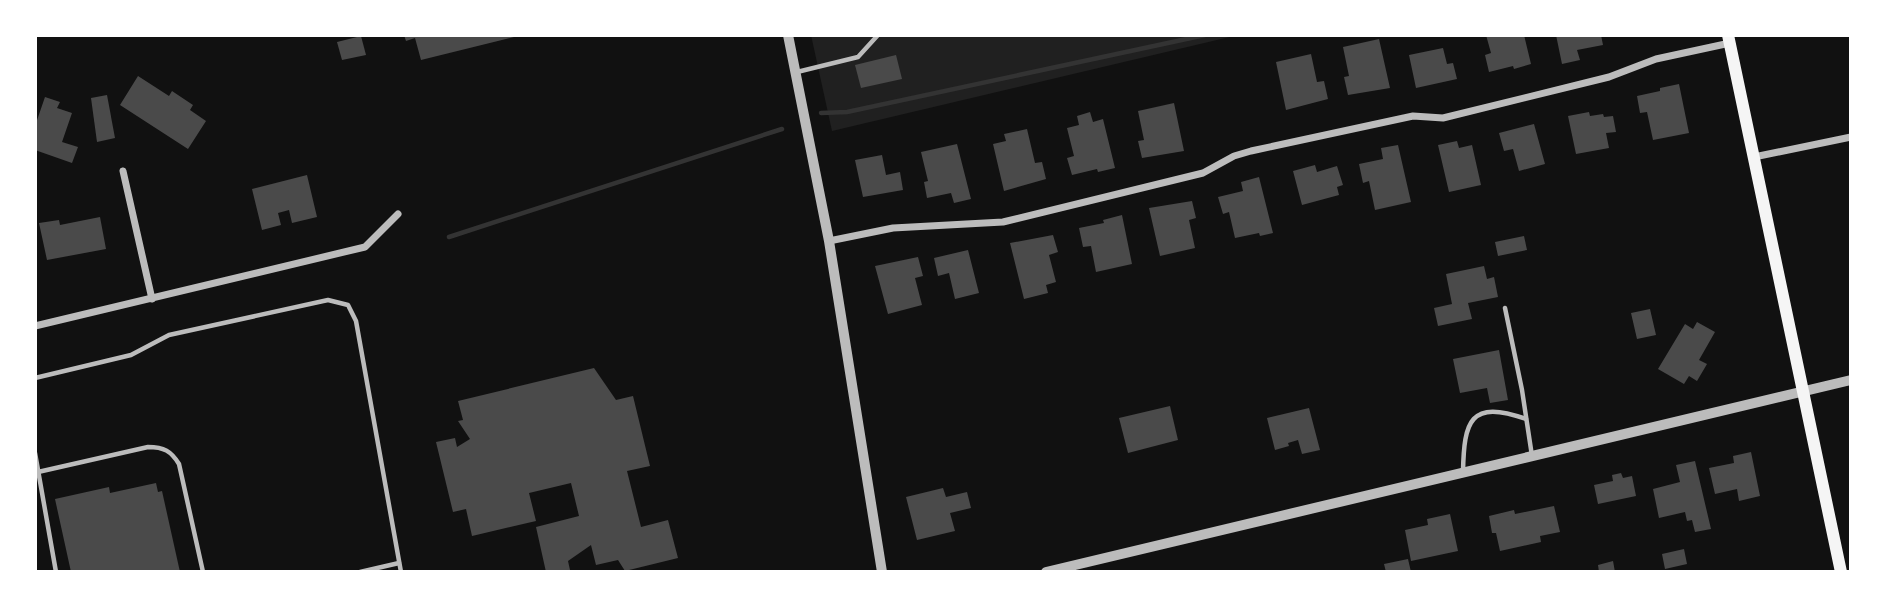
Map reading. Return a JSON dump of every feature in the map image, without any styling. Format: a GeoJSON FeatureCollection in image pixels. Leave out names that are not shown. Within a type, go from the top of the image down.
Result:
{"type":"FeatureCollection","features":[{"type":"Feature","properties":{"kind":"main road"},"geometry":{"type":"LineString","coordinates":[[1729,39],[1841,572]]}},
{"type":"Feature","properties":{"kind":"street"},"geometry":{"type":"LineString","coordinates":[[788,35],[829,242],[882,572]]}},
{"type":"Feature","properties":{"kind":"street"},"geometry":{"type":"LineString","coordinates":[[829,242],[893,228],[1003,222],[1203,173],[1234,156],[1251,151],[1413,116],[1443,118],[1609,78],[1656,58],[1729,39]]}},
{"type":"Feature","properties":{"kind":"street"},"geometry":{"type":"LineString","coordinates":[[1754,157],[1851,137]]}},
{"type":"Feature","properties":{"kind":"street"},"geometry":{"type":"LineString","coordinates":[[123,171],[152,299]]}},
{"type":"Feature","properties":{"kind":"street"},"geometry":{"type":"LineString","coordinates":[[35,326],[365,247],[398,214]]}},
{"type":"Feature","properties":{"kind":"street"},"geometry":{"type":"LineString","coordinates":[[1046,572],[1851,380]]}},
{"type":"Feature","properties":{"kind":"lane"},"geometry":{"type":"LineString","coordinates":[[795,72],[858,57],[878,35]]}},
{"type":"Feature","properties":{"kind":"lane"},"geometry":{"type":"LineString","coordinates":[[35,378],[131,355],[169,334],[328,300],[348,305],[356,321],[401,572]]}},
{"type":"Feature","properties":{"kind":"lane"},"geometry":{"type":"LineString","coordinates":[[1505,308],[1532,456]]}},
{"type":"Feature","properties":{"kind":"lane"},"geometry":{"type":"LineString","coordinates":[[1463,472],[1464,440],[1469,425],[1479,415],[1492,410],[1526,419]]}},
{"type":"Feature","properties":{"kind":"lane"},"geometry":{"type":"LineString","coordinates":[[38,472],[148,447],[162,447],[172,453],[179,464],[203,572]]}},
{"type":"Feature","properties":{"kind":"lane"},"geometry":{"type":"LineString","coordinates":[[35,453],[56,572]]}},
{"type":"Feature","properties":{"kind":"lane"},"geometry":{"type":"LineString","coordinates":[[360,572],[400,563]]}},
{"type":"Feature","properties":{"kind":"shaded area"},"geometry":{"type":"Polygon","coordinates":[[[811,35],[1238,35],[832,131],[811,35]]]}},
{"type":"Feature","properties":{"kind":"building"},"geometry":{"type":"Polygon","coordinates":[[[404,35],[518,36],[421,60],[415,38],[406,41],[404,35]]]}},
{"type":"Feature","properties":{"kind":"building"},"geometry":{"type":"Polygon","coordinates":[[[1486,35],[1524,35],[1531,64],[1489,72],[1485,55],[1491,53],[1486,35]]]}},
{"type":"Feature","properties":{"kind":"building"},"geometry":{"type":"Polygon","coordinates":[[[1556,35],[1601,35],[1603,45],[1577,50],[1580,60],[1562,64],[1556,35]]]}},
{"type":"Feature","properties":{"kind":"building"},"geometry":{"type":"Polygon","coordinates":[[[361,36],[366,55],[342,60],[337,42],[361,36]]]}},
{"type":"Feature","properties":{"kind":"building"},"geometry":{"type":"Polygon","coordinates":[[[1379,39],[1390,88],[1348,95],[1344,77],[1349,76],[1343,47],[1379,39]]]}},
{"type":"Feature","properties":{"kind":"building"},"geometry":{"type":"Polygon","coordinates":[[[1443,48],[1447,64],[1453,63],[1457,79],[1416,88],[1409,55],[1443,48]]]}},
{"type":"Feature","properties":{"kind":"building"},"geometry":{"type":"Polygon","coordinates":[[[1311,54],[1317,82],[1324,81],[1328,99],[1286,110],[1276,62],[1311,54]]]}},
{"type":"Feature","properties":{"kind":"building"},"geometry":{"type":"Polygon","coordinates":[[[896,55],[902,79],[861,88],[855,65],[896,55]]]}},
{"type":"Feature","properties":{"kind":"building"},"geometry":{"type":"Polygon","coordinates":[[[138,76],[169,96],[172,91],[193,105],[190,110],[206,121],[188,149],[120,105],[138,76]]]}},
{"type":"Feature","properties":{"kind":"building"},"geometry":{"type":"Polygon","coordinates":[[[1679,84],[1689,133],[1653,140],[1647,112],[1640,113],[1637,96],[1679,84]]]}},
{"type":"Feature","properties":{"kind":"building"},"geometry":{"type":"Polygon","coordinates":[[[107,95],[115,138],[97,142],[91,98],[107,95]]]}},
{"type":"Feature","properties":{"kind":"building"},"geometry":{"type":"Polygon","coordinates":[[[45,97],[60,102],[57,108],[72,113],[62,142],[78,147],[72,163],[35,150],[35,126],[45,97]]]}},
{"type":"Feature","properties":{"kind":"building"},"geometry":{"type":"Polygon","coordinates":[[[1174,103],[1184,151],[1142,158],[1138,141],[1144,140],[1138,111],[1174,103]]]}},
{"type":"Feature","properties":{"kind":"building"},"geometry":{"type":"Polygon","coordinates":[[[1090,112],[1093,122],[1103,119],[1115,168],[1072,175],[1067,158],[1074,156],[1067,128],[1079,125],[1077,116],[1090,112]]]}},
{"type":"Feature","properties":{"kind":"building"},"geometry":{"type":"Polygon","coordinates":[[[1589,112],[1590,116],[1613,116],[1616,132],[1606,133],[1609,148],[1576,154],[1568,116],[1589,112]]]}},
{"type":"Feature","properties":{"kind":"building"},"geometry":{"type":"Polygon","coordinates":[[[1534,124],[1545,164],[1519,171],[1513,149],[1504,151],[1499,133],[1534,124]]]}},
{"type":"Feature","properties":{"kind":"building"},"geometry":{"type":"Polygon","coordinates":[[[1027,129],[1035,163],[1042,162],[1046,179],[1004,191],[993,144],[1006,141],[1004,134],[1027,129]]]}},
{"type":"Feature","properties":{"kind":"building"},"geometry":{"type":"Polygon","coordinates":[[[1457,141],[1459,148],[1472,145],[1481,185],[1449,192],[1438,145],[1457,141]]]}},
{"type":"Feature","properties":{"kind":"building"},"geometry":{"type":"Polygon","coordinates":[[[957,144],[971,199],[954,203],[951,193],[927,198],[924,182],[928,181],[921,152],[957,144]]]}},
{"type":"Feature","properties":{"kind":"building"},"geometry":{"type":"Polygon","coordinates":[[[1398,145],[1411,202],[1375,210],[1369,181],[1363,183],[1359,164],[1383,159],[1381,148],[1398,145]]]}},
{"type":"Feature","properties":{"kind":"building"},"geometry":{"type":"Polygon","coordinates":[[[882,155],[886,175],[900,172],[903,190],[863,197],[855,160],[882,155]]]}},
{"type":"Feature","properties":{"kind":"building"},"geometry":{"type":"Polygon","coordinates":[[[1315,165],[1317,172],[1337,166],[1343,185],[1337,187],[1339,195],[1302,205],[1293,171],[1315,165]]]}},
{"type":"Feature","properties":{"kind":"building"},"geometry":{"type":"Polygon","coordinates":[[[307,175],[317,217],[292,223],[289,210],[278,213],[281,225],[262,230],[252,189],[307,175]]]}},
{"type":"Feature","properties":{"kind":"building"},"geometry":{"type":"Polygon","coordinates":[[[1259,177],[1273,233],[1235,238],[1229,212],[1223,214],[1218,197],[1243,191],[1241,182],[1259,177]]]}},
{"type":"Feature","properties":{"kind":"building"},"geometry":{"type":"Polygon","coordinates":[[[1192,201],[1196,218],[1189,220],[1195,248],[1160,256],[1149,208],[1192,201]]]}},
{"type":"Feature","properties":{"kind":"building"},"geometry":{"type":"Polygon","coordinates":[[[1122,215],[1132,264],[1096,272],[1091,246],[1083,247],[1079,228],[1104,223],[1103,220],[1122,215]]]}},
{"type":"Feature","properties":{"kind":"building"},"geometry":{"type":"Polygon","coordinates":[[[100,217],[106,249],[47,260],[39,223],[59,220],[60,225],[100,217]]]}},
{"type":"Feature","properties":{"kind":"building"},"geometry":{"type":"Polygon","coordinates":[[[1053,235],[1058,252],[1049,255],[1056,282],[1046,285],[1048,293],[1024,299],[1010,243],[1053,235]]]}},
{"type":"Feature","properties":{"kind":"building"},"geometry":{"type":"Polygon","coordinates":[[[1524,236],[1527,250],[1498,256],[1495,242],[1524,236]]]}},
{"type":"Feature","properties":{"kind":"building"},"geometry":{"type":"Polygon","coordinates":[[[968,250],[979,293],[955,299],[949,273],[938,276],[934,258],[968,250]]]}},
{"type":"Feature","properties":{"kind":"building"},"geometry":{"type":"Polygon","coordinates":[[[918,257],[923,276],[915,278],[922,305],[888,314],[875,266],[918,257]]]}},
{"type":"Feature","properties":{"kind":"building"},"geometry":{"type":"Polygon","coordinates":[[[1484,266],[1487,279],[1494,277],[1498,297],[1468,303],[1472,319],[1438,326],[1434,308],[1452,304],[1446,274],[1484,266]]]}},
{"type":"Feature","properties":{"kind":"building"},"geometry":{"type":"Polygon","coordinates":[[[1650,309],[1656,335],[1637,339],[1631,313],[1650,309]]]}},
{"type":"Feature","properties":{"kind":"building"},"geometry":{"type":"Polygon","coordinates":[[[1697,322],[1715,332],[1699,360],[1707,364],[1697,381],[1689,376],[1684,384],[1658,369],[1685,324],[1693,329],[1697,322]]]}},
{"type":"Feature","properties":{"kind":"building"},"geometry":{"type":"Polygon","coordinates":[[[1499,350],[1508,400],[1490,403],[1487,388],[1460,393],[1453,359],[1499,350]]]}},
{"type":"Feature","properties":{"kind":"building"},"geometry":{"type":"Polygon","coordinates":[[[594,368],[616,400],[633,396],[650,466],[627,471],[641,527],[668,520],[678,558],[625,571],[618,560],[596,565],[591,545],[568,561],[570,570],[546,572],[536,527],[579,516],[571,483],[529,493],[536,521],[472,536],[466,509],[453,512],[436,442],[455,438],[457,447],[470,439],[458,421],[463,420],[458,401],[594,368]]]}},
{"type":"Feature","properties":{"kind":"building"},"geometry":{"type":"Polygon","coordinates":[[[1170,406],[1178,440],[1128,453],[1119,418],[1170,406]]]}},
{"type":"Feature","properties":{"kind":"building"},"geometry":{"type":"Polygon","coordinates":[[[1309,408],[1320,450],[1302,454],[1298,440],[1275,450],[1267,418],[1309,408]]]}},
{"type":"Feature","properties":{"kind":"building"},"geometry":{"type":"Polygon","coordinates":[[[1751,452],[1760,496],[1739,501],[1737,489],[1715,494],[1709,468],[1734,463],[1733,456],[1751,452]]]}},
{"type":"Feature","properties":{"kind":"building"},"geometry":{"type":"Polygon","coordinates":[[[1695,461],[1711,529],[1695,532],[1692,520],[1687,521],[1685,512],[1659,518],[1653,489],[1680,482],[1676,465],[1695,461]]]}},
{"type":"Feature","properties":{"kind":"building"},"geometry":{"type":"Polygon","coordinates":[[[1621,473],[1623,478],[1632,476],[1636,496],[1598,504],[1594,485],[1613,481],[1612,475],[1621,473]]]}},
{"type":"Feature","properties":{"kind":"building"},"geometry":{"type":"Polygon","coordinates":[[[156,483],[158,492],[162,491],[180,572],[71,572],[55,499],[109,487],[110,493],[156,483]]]}},
{"type":"Feature","properties":{"kind":"building"},"geometry":{"type":"Polygon","coordinates":[[[943,488],[946,497],[967,492],[971,508],[950,513],[955,531],[917,540],[906,497],[943,488]]]}},
{"type":"Feature","properties":{"kind":"building"},"geometry":{"type":"Polygon","coordinates":[[[1554,506],[1560,532],[1540,536],[1541,542],[1500,551],[1496,533],[1492,533],[1489,516],[1514,510],[1515,514],[1554,506]]]}},
{"type":"Feature","properties":{"kind":"building"},"geometry":{"type":"Polygon","coordinates":[[[1450,514],[1458,551],[1411,561],[1405,530],[1428,525],[1427,519],[1450,514]]]}},
{"type":"Feature","properties":{"kind":"building"},"geometry":{"type":"Polygon","coordinates":[[[1684,549],[1687,564],[1665,569],[1662,554],[1684,549]]]}},
{"type":"Feature","properties":{"kind":"building"},"geometry":{"type":"Polygon","coordinates":[[[1408,559],[1411,572],[1386,572],[1384,564],[1408,559]]]}},
{"type":"Feature","properties":{"kind":"building"},"geometry":{"type":"Polygon","coordinates":[[[1613,561],[1615,572],[1599,572],[1598,565],[1613,561]]]}},
{"type":"Feature","properties":{"kind":"waterway"},"geometry":{"type":"LineString","coordinates":[[821,113],[847,112],[1205,35]]}},
{"type":"Feature","properties":{"kind":"waterway"},"geometry":{"type":"LineString","coordinates":[[449,237],[782,129]]}}]}
